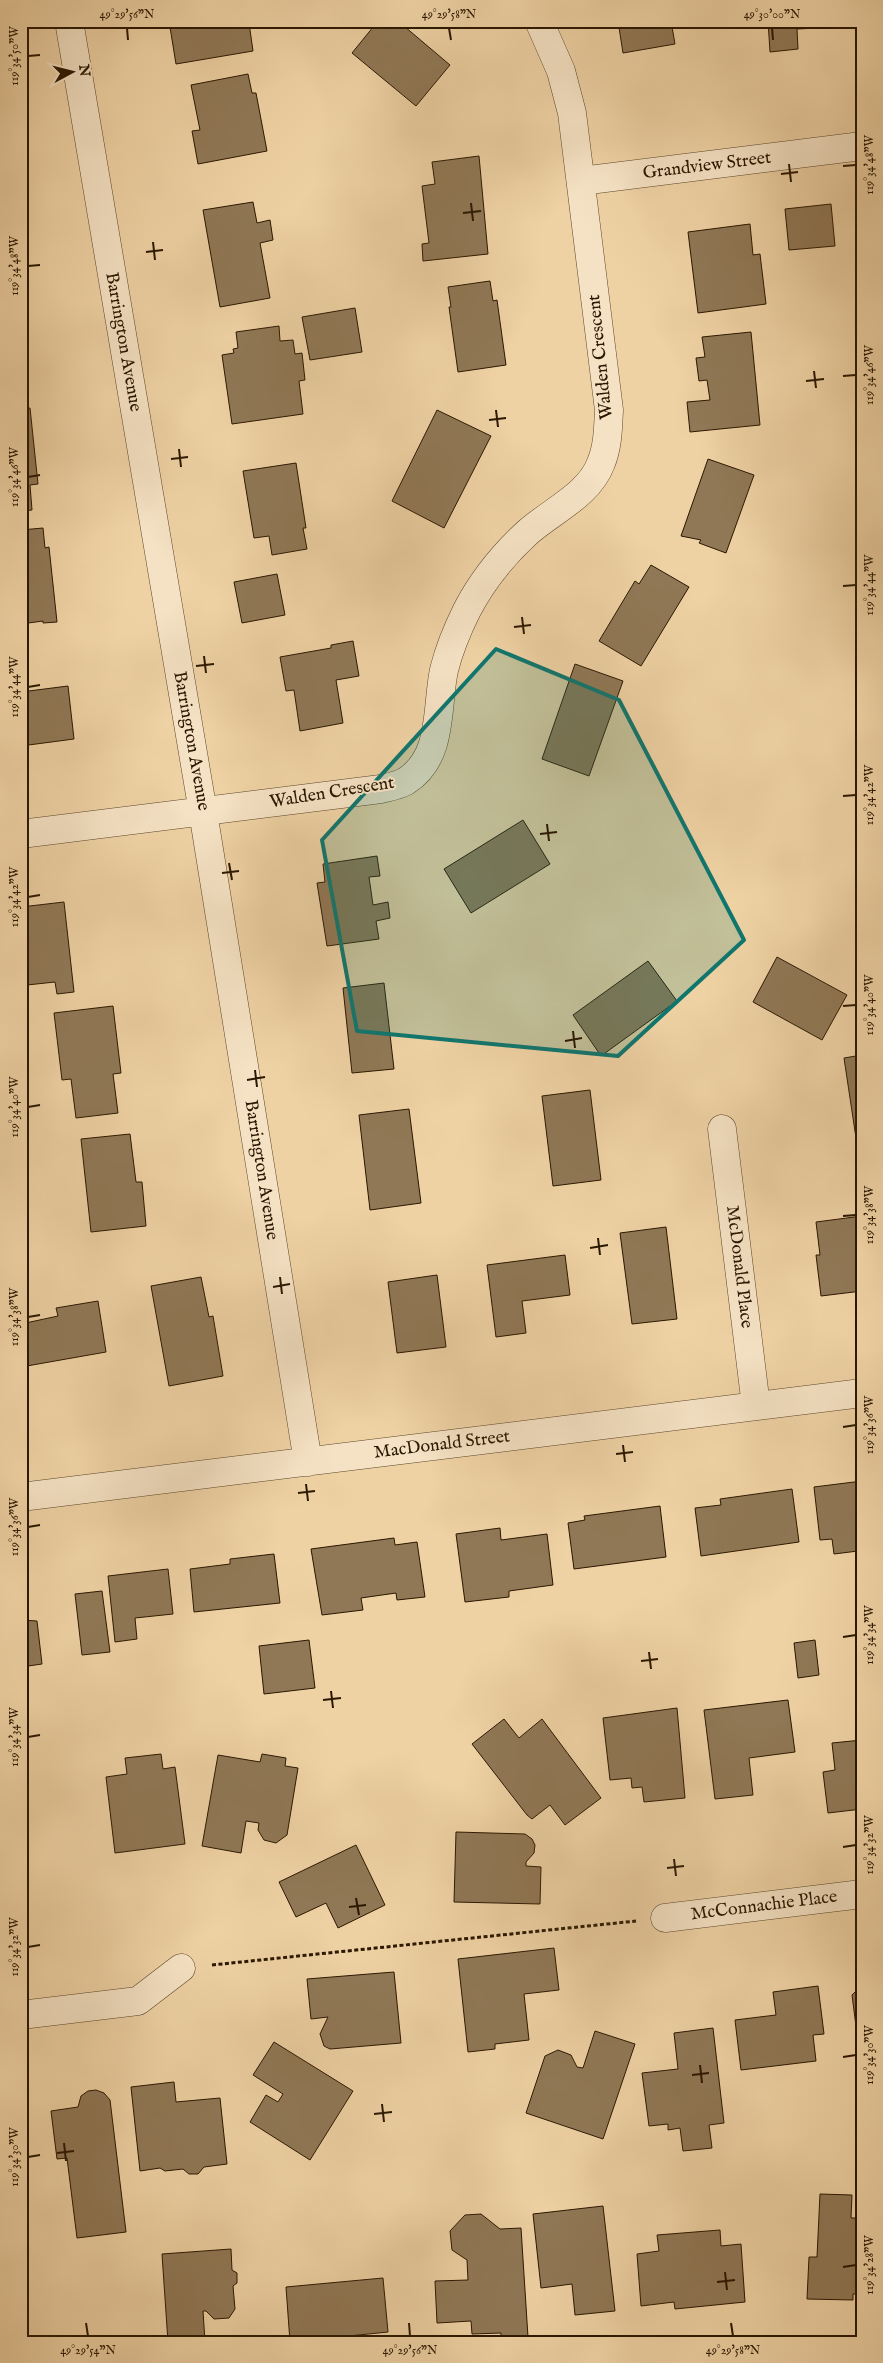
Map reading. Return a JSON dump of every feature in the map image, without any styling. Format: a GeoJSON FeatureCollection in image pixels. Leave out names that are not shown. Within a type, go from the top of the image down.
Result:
{"type":"FeatureCollection","features":[{"type":"Feature","properties":{"kind":"street","name":"Barrington Avenue"},"geometry":{"type":"LineString","coordinates":[[69,21],[203,812],[308,1462]]}},
{"type":"Feature","properties":{"kind":"street","name":"Walden Crescent"},"geometry":{"type":"LineString","coordinates":[[21,834],[381,789],[406,781],[423,763],[433,746],[445,668],[468,609],[501,560],[527,533],[555,510],[574,498],[590,482],[601,463],[608,439],[609,410],[572,113],[561,70],[539,21]]}},
{"type":"Feature","properties":{"kind":"street","name":"Grandview Street"},"geometry":{"type":"LineString","coordinates":[[581,182],[862,146]]}},
{"type":"Feature","properties":{"kind":"street","name":"McDonald Place"},"geometry":{"type":"LineString","coordinates":[[722,1129],[756,1406]]}},
{"type":"Feature","properties":{"kind":"street","name":"MacDonald Street"},"geometry":{"type":"LineString","coordinates":[[21,1497],[862,1393]]}},
{"type":"Feature","properties":{"kind":"street","name":"McConnachie Place"},"geometry":{"type":"LineString","coordinates":[[666,1918],[862,1894]]}},
{"type":"Feature","properties":{"kind":"street"},"geometry":{"type":"LineString","coordinates":[[21,2015],[138,2001],[181,1968]]}},
{"type":"Feature","properties":{"kind":"path"},"geometry":{"type":"LineString","coordinates":[[181,1968],[666,1918]]}},
{"type":"Feature","properties":{"kind":"highlighted area"},"geometry":{"type":"Polygon","coordinates":[[[496,649],[619,700],[744,940],[618,1056],[357,1031],[322,840],[496,649]]]}},
{"type":"Feature","properties":{"kind":"building"},"geometry":{"type":"Polygon","coordinates":[[[169,21],[225,21],[226,27],[249,23],[253,51],[176,64],[169,21]]]}},
{"type":"Feature","properties":{"kind":"building"},"geometry":{"type":"Polygon","coordinates":[[[378,21],[398,21],[450,65],[416,106],[352,53],[378,21]]]}},
{"type":"Feature","properties":{"kind":"building"},"geometry":{"type":"Polygon","coordinates":[[[618,21],[671,21],[675,44],[623,53],[618,21]]]}},
{"type":"Feature","properties":{"kind":"building"},"geometry":{"type":"Polygon","coordinates":[[[768,21],[819,21],[819,28],[797,29],[798,49],[770,52],[768,21]]]}},
{"type":"Feature","properties":{"kind":"building"},"geometry":{"type":"Polygon","coordinates":[[[248,74],[252,93],[256,93],[267,151],[198,164],[192,131],[200,130],[191,85],[248,74]]]}},
{"type":"Feature","properties":{"kind":"building"},"geometry":{"type":"Polygon","coordinates":[[[479,156],[488,254],[423,261],[422,244],[429,243],[422,186],[435,184],[432,162],[479,156]]]}},
{"type":"Feature","properties":{"kind":"building"},"geometry":{"type":"Polygon","coordinates":[[[253,202],[257,223],[270,220],[273,240],[260,243],[270,298],[220,307],[203,210],[253,202]]]}},
{"type":"Feature","properties":{"kind":"building"},"geometry":{"type":"Polygon","coordinates":[[[831,204],[835,246],[789,250],[785,209],[831,204]]]}},
{"type":"Feature","properties":{"kind":"building"},"geometry":{"type":"Polygon","coordinates":[[[750,224],[753,255],[760,254],[766,304],[698,313],[688,232],[750,224]]]}},
{"type":"Feature","properties":{"kind":"building"},"geometry":{"type":"Polygon","coordinates":[[[490,281],[493,301],[497,300],[506,365],[458,372],[448,287],[490,281]]]}},
{"type":"Feature","properties":{"kind":"building"},"geometry":{"type":"Polygon","coordinates":[[[355,308],[362,352],[310,360],[302,317],[355,308]]]}},
{"type":"Feature","properties":{"kind":"building"},"geometry":{"type":"Polygon","coordinates":[[[279,326],[280,341],[293,340],[295,354],[302,353],[305,380],[299,381],[303,414],[232,424],[222,355],[234,353],[233,349],[238,348],[236,332],[279,326]]]}},
{"type":"Feature","properties":{"kind":"building"},"geometry":{"type":"Polygon","coordinates":[[[751,332],[760,425],[690,432],[687,402],[710,400],[707,380],[699,381],[696,358],[705,357],[702,337],[751,332]]]}},
{"type":"Feature","properties":{"kind":"building"},"geometry":{"type":"Polygon","coordinates":[[[21,349],[26,388],[21,389],[21,349]]]}},
{"type":"Feature","properties":{"kind":"building"},"geometry":{"type":"Polygon","coordinates":[[[30,408],[38,484],[30,485],[32,510],[21,511],[21,409],[30,408]]]}},
{"type":"Feature","properties":{"kind":"building"},"geometry":{"type":"Polygon","coordinates":[[[437,410],[491,436],[444,528],[392,501],[437,410]]]}},
{"type":"Feature","properties":{"kind":"building"},"geometry":{"type":"Polygon","coordinates":[[[708,459],[754,475],[726,553],[699,543],[701,540],[681,536],[708,459]]]}},
{"type":"Feature","properties":{"kind":"building"},"geometry":{"type":"Polygon","coordinates":[[[296,463],[306,528],[303,528],[307,549],[272,555],[269,536],[254,538],[243,471],[296,463]]]}},
{"type":"Feature","properties":{"kind":"building"},"geometry":{"type":"Polygon","coordinates":[[[43,528],[45,548],[49,547],[57,622],[43,623],[43,621],[21,624],[21,530],[43,528]]]}},
{"type":"Feature","properties":{"kind":"building"},"geometry":{"type":"Polygon","coordinates":[[[651,565],[689,587],[641,666],[599,641],[635,581],[639,584],[651,565]]]}},
{"type":"Feature","properties":{"kind":"building"},"geometry":{"type":"Polygon","coordinates":[[[277,574],[285,615],[242,623],[234,582],[277,574]]]}},
{"type":"Feature","properties":{"kind":"building"},"geometry":{"type":"Polygon","coordinates":[[[353,641],[359,676],[336,680],[343,723],[300,731],[294,690],[286,691],[280,657],[331,648],[331,645],[353,641]]]}},
{"type":"Feature","properties":{"kind":"building"},"geometry":{"type":"Polygon","coordinates":[[[575,664],[623,681],[589,776],[542,759],[575,664]]]}},
{"type":"Feature","properties":{"kind":"building"},"geometry":{"type":"Polygon","coordinates":[[[68,686],[74,739],[21,746],[21,692],[68,686]]]}},
{"type":"Feature","properties":{"kind":"building"},"geometry":{"type":"Polygon","coordinates":[[[523,820],[550,864],[471,913],[444,869],[523,820]]]}},
{"type":"Feature","properties":{"kind":"building"},"geometry":{"type":"Polygon","coordinates":[[[377,856],[380,876],[369,877],[373,905],[388,902],[390,918],[376,921],[379,939],[327,946],[317,883],[325,882],[323,864],[377,856]]]}},
{"type":"Feature","properties":{"kind":"building"},"geometry":{"type":"Polygon","coordinates":[[[64,902],[74,992],[57,994],[55,982],[27,985],[21,948],[21,907],[64,902]]]}},
{"type":"Feature","properties":{"kind":"building"},"geometry":{"type":"Polygon","coordinates":[[[777,957],[847,995],[822,1040],[753,1002],[777,957]]]}},
{"type":"Feature","properties":{"kind":"building"},"geometry":{"type":"Polygon","coordinates":[[[648,961],[677,1001],[601,1056],[573,1015],[648,961]]]}},
{"type":"Feature","properties":{"kind":"building"},"geometry":{"type":"Polygon","coordinates":[[[384,983],[394,1069],[352,1073],[343,988],[384,983]]]}},
{"type":"Feature","properties":{"kind":"building"},"geometry":{"type":"Polygon","coordinates":[[[113,1006],[121,1073],[113,1074],[118,1113],[76,1118],[71,1079],[62,1080],[54,1013],[113,1006]]]}},
{"type":"Feature","properties":{"kind":"building"},"geometry":{"type":"Polygon","coordinates":[[[862,1055],[862,1137],[856,1138],[844,1058],[862,1055]]]}},
{"type":"Feature","properties":{"kind":"building"},"geometry":{"type":"Polygon","coordinates":[[[590,1090],[601,1180],[553,1186],[542,1096],[590,1090]]]}},
{"type":"Feature","properties":{"kind":"building"},"geometry":{"type":"Polygon","coordinates":[[[409,1109],[421,1203],[370,1210],[359,1115],[409,1109]]]}},
{"type":"Feature","properties":{"kind":"building"},"geometry":{"type":"Polygon","coordinates":[[[130,1134],[136,1182],[142,1182],[146,1226],[91,1232],[81,1139],[130,1134]]]}},
{"type":"Feature","properties":{"kind":"building"},"geometry":{"type":"Polygon","coordinates":[[[862,1216],[862,1291],[821,1296],[816,1255],[820,1255],[816,1222],[862,1216]]]}},
{"type":"Feature","properties":{"kind":"building"},"geometry":{"type":"Polygon","coordinates":[[[666,1227],[677,1319],[632,1324],[620,1233],[666,1227]]]}},
{"type":"Feature","properties":{"kind":"building"},"geometry":{"type":"Polygon","coordinates":[[[565,1255],[570,1295],[522,1301],[526,1333],[496,1337],[487,1265],[565,1255]]]}},
{"type":"Feature","properties":{"kind":"building"},"geometry":{"type":"Polygon","coordinates":[[[437,1275],[446,1347],[397,1353],[388,1282],[437,1275]]]}},
{"type":"Feature","properties":{"kind":"building"},"geometry":{"type":"Polygon","coordinates":[[[201,1277],[209,1317],[213,1316],[223,1376],[169,1386],[151,1286],[201,1277]]]}},
{"type":"Feature","properties":{"kind":"building"},"geometry":{"type":"Polygon","coordinates":[[[98,1301],[106,1352],[21,1367],[21,1324],[58,1316],[56,1308],[98,1301]]]}},
{"type":"Feature","properties":{"kind":"building"},"geometry":{"type":"Polygon","coordinates":[[[862,1481],[862,1544],[858,1545],[858,1551],[834,1554],[832,1539],[820,1540],[814,1487],[862,1481]]]}},
{"type":"Feature","properties":{"kind":"building"},"geometry":{"type":"Polygon","coordinates":[[[792,1489],[799,1542],[701,1556],[695,1508],[721,1505],[720,1499],[792,1489]]]}},
{"type":"Feature","properties":{"kind":"building"},"geometry":{"type":"Polygon","coordinates":[[[660,1506],[666,1557],[574,1569],[568,1523],[585,1520],[584,1516],[660,1506]]]}},
{"type":"Feature","properties":{"kind":"building"},"geometry":{"type":"Polygon","coordinates":[[[500,1528],[501,1540],[547,1534],[553,1585],[509,1591],[509,1597],[465,1602],[456,1534],[500,1528]]]}},
{"type":"Feature","properties":{"kind":"building"},"geometry":{"type":"Polygon","coordinates":[[[394,1538],[395,1545],[417,1542],[425,1597],[397,1600],[396,1593],[361,1598],[363,1610],[322,1615],[311,1549],[394,1538]]]}},
{"type":"Feature","properties":{"kind":"building"},"geometry":{"type":"Polygon","coordinates":[[[274,1554],[280,1603],[194,1612],[190,1569],[230,1564],[230,1559],[274,1554]]]}},
{"type":"Feature","properties":{"kind":"building"},"geometry":{"type":"Polygon","coordinates":[[[168,1569],[173,1614],[135,1618],[137,1639],[115,1642],[108,1576],[168,1569]]]}},
{"type":"Feature","properties":{"kind":"building"},"geometry":{"type":"Polygon","coordinates":[[[102,1591],[110,1652],[82,1655],[75,1594],[102,1591]]]}},
{"type":"Feature","properties":{"kind":"building"},"geometry":{"type":"Polygon","coordinates":[[[21,1620],[37,1621],[42,1664],[21,1667],[21,1620]]]}},
{"type":"Feature","properties":{"kind":"building"},"geometry":{"type":"Polygon","coordinates":[[[309,1640],[315,1688],[264,1694],[259,1646],[309,1640]]]}},
{"type":"Feature","properties":{"kind":"building"},"geometry":{"type":"Polygon","coordinates":[[[815,1640],[819,1675],[798,1678],[794,1643],[815,1640]]]}},
{"type":"Feature","properties":{"kind":"building"},"geometry":{"type":"Polygon","coordinates":[[[788,1700],[795,1752],[749,1758],[753,1795],[715,1799],[704,1710],[788,1700]]]}},
{"type":"Feature","properties":{"kind":"building"},"geometry":{"type":"Polygon","coordinates":[[[677,1708],[685,1798],[644,1802],[642,1787],[632,1788],[631,1778],[610,1780],[603,1718],[677,1708]]]}},
{"type":"Feature","properties":{"kind":"building"},"geometry":{"type":"Polygon","coordinates":[[[504,1719],[519,1738],[542,1719],[601,1798],[565,1825],[550,1805],[532,1819],[527,1815],[472,1744],[504,1719]]]}},
{"type":"Feature","properties":{"kind":"building"},"geometry":{"type":"Polygon","coordinates":[[[862,1740],[862,1809],[828,1813],[823,1772],[835,1770],[832,1743],[862,1740]]]}},
{"type":"Feature","properties":{"kind":"building"},"geometry":{"type":"Polygon","coordinates":[[[161,1754],[163,1769],[175,1767],[185,1844],[115,1853],[106,1777],[127,1774],[125,1758],[161,1754]]]}},
{"type":"Feature","properties":{"kind":"building"},"geometry":{"type":"Polygon","coordinates":[[[262,1754],[286,1758],[285,1766],[298,1768],[287,1835],[276,1843],[264,1840],[258,1830],[259,1823],[246,1821],[241,1853],[202,1846],[218,1755],[260,1762],[262,1754]]]}},
{"type":"Feature","properties":{"kind":"building"},"geometry":{"type":"Polygon","coordinates":[[[456,1832],[525,1834],[532,1839],[535,1845],[534,1853],[526,1862],[526,1866],[541,1867],[540,1904],[454,1902],[456,1832]]]}},
{"type":"Feature","properties":{"kind":"building"},"geometry":{"type":"Polygon","coordinates":[[[356,1845],[385,1905],[338,1928],[326,1903],[296,1917],[279,1882],[356,1845]]]}},
{"type":"Feature","properties":{"kind":"building"},"geometry":{"type":"Polygon","coordinates":[[[554,1948],[559,1990],[524,1994],[529,2040],[495,2044],[495,2049],[468,2052],[458,1959],[554,1948]]]}},
{"type":"Feature","properties":{"kind":"building"},"geometry":{"type":"Polygon","coordinates":[[[394,1972],[401,2043],[330,2049],[324,2046],[320,2034],[328,2017],[311,2019],[307,1979],[394,1972]]]}},
{"type":"Feature","properties":{"kind":"building"},"geometry":{"type":"Polygon","coordinates":[[[862,1985],[862,2065],[861,2065],[852,1995],[862,1985]]]}},
{"type":"Feature","properties":{"kind":"building"},"geometry":{"type":"Polygon","coordinates":[[[818,1986],[824,2034],[813,2035],[816,2061],[741,2070],[735,2020],[776,2015],[773,1992],[818,1986]]]}},
{"type":"Feature","properties":{"kind":"building"},"geometry":{"type":"Polygon","coordinates":[[[713,2028],[724,2123],[709,2125],[712,2148],[683,2151],[680,2128],[668,2130],[668,2124],[649,2126],[642,2073],[678,2069],[674,2033],[713,2028]]]}},
{"type":"Feature","properties":{"kind":"building"},"geometry":{"type":"Polygon","coordinates":[[[595,2031],[635,2044],[603,2139],[526,2113],[545,2056],[558,2050],[571,2055],[577,2067],[583,2068],[595,2031]]]}},
{"type":"Feature","properties":{"kind":"building"},"geometry":{"type":"Polygon","coordinates":[[[274,2042],[353,2091],[310,2160],[250,2122],[266,2095],[278,2102],[283,2094],[253,2075],[274,2042]]]}},
{"type":"Feature","properties":{"kind":"building"},"geometry":{"type":"Polygon","coordinates":[[[174,2082],[176,2102],[220,2098],[227,2164],[204,2167],[198,2174],[189,2174],[183,2169],[165,2171],[160,2168],[140,2171],[131,2087],[174,2082]]]}},
{"type":"Feature","properties":{"kind":"building"},"geometry":{"type":"Polygon","coordinates":[[[96,2090],[104,2093],[110,2100],[126,2232],[77,2238],[67,2158],[57,2159],[51,2111],[78,2107],[81,2096],[88,2091],[96,2090]]]}},
{"type":"Feature","properties":{"kind":"building"},"geometry":{"type":"Polygon","coordinates":[[[820,2194],[852,2195],[851,2218],[862,2218],[862,2294],[853,2294],[853,2300],[807,2299],[809,2257],[817,2257],[820,2194]]]}},
{"type":"Feature","properties":{"kind":"building"},"geometry":{"type":"Polygon","coordinates":[[[603,2206],[615,2311],[575,2315],[572,2284],[541,2288],[533,2214],[603,2206]]]}},
{"type":"Feature","properties":{"kind":"building"},"geometry":{"type":"Polygon","coordinates":[[[481,2214],[500,2229],[521,2228],[528,2337],[501,2338],[501,2333],[472,2334],[471,2321],[437,2323],[435,2281],[468,2280],[467,2260],[452,2250],[450,2231],[465,2215],[481,2214]]]}},
{"type":"Feature","properties":{"kind":"building"},"geometry":{"type":"Polygon","coordinates":[[[720,2230],[721,2246],[741,2244],[745,2302],[675,2309],[674,2302],[641,2306],[637,2254],[659,2251],[657,2235],[720,2230]]]}},
{"type":"Feature","properties":{"kind":"building"},"geometry":{"type":"Polygon","coordinates":[[[231,2249],[232,2270],[237,2273],[237,2283],[233,2286],[235,2309],[229,2318],[214,2319],[206,2311],[203,2311],[205,2342],[168,2342],[162,2254],[231,2249]]]}},
{"type":"Feature","properties":{"kind":"building"},"geometry":{"type":"Polygon","coordinates":[[[383,2278],[388,2332],[290,2342],[286,2287],[383,2278]]]}},
{"type":"Feature","properties":{"kind":"building"},"geometry":{"type":"Polygon","coordinates":[[[21,2322],[23,2322],[26,2342],[21,2342],[21,2322]]]}}]}
